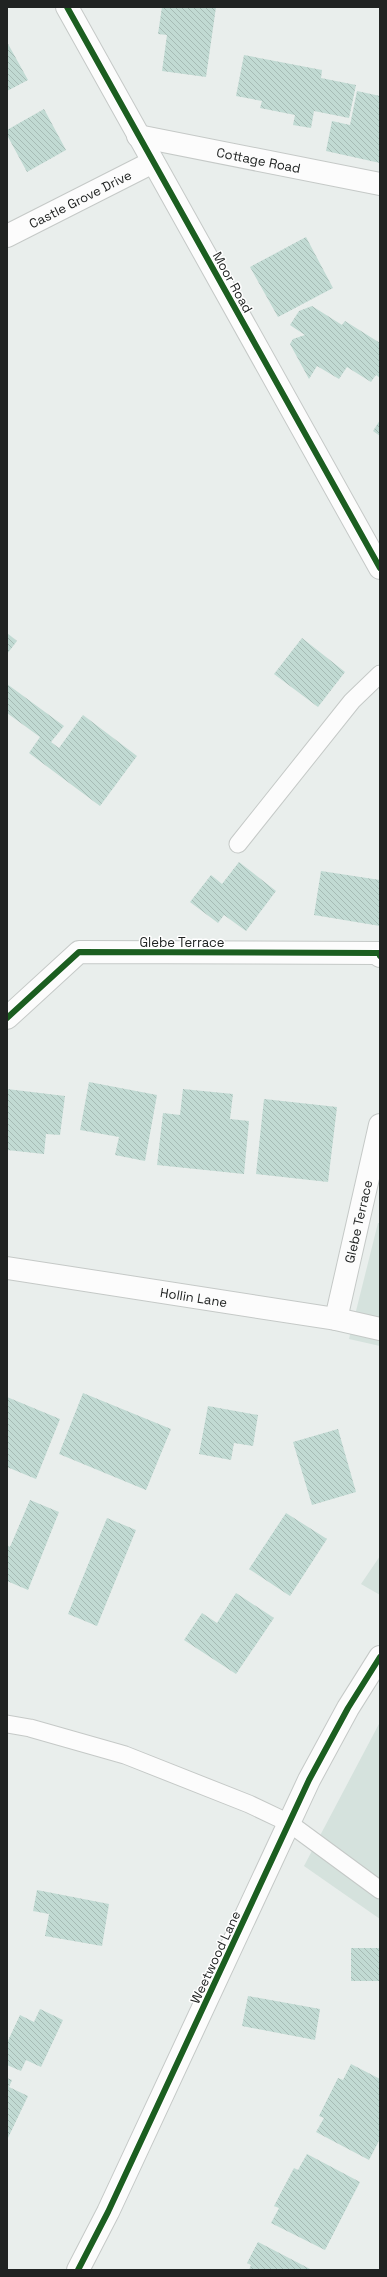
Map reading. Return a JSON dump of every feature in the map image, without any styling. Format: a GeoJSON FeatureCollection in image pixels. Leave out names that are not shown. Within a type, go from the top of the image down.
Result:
{"type":"FeatureCollection","features":[{"type":"Feature","properties":{"kind":"street","name":"Moor Road"},"geometry":{"type":"LineString","coordinates":[[67,7],[380,568]]}},
{"type":"Feature","properties":{"kind":"street","name":"Cottage Road"},"geometry":{"type":"LineString","coordinates":[[138,136],[380,184]]}},
{"type":"Feature","properties":{"kind":"street","name":"Castle Grove Drive"},"geometry":{"type":"LineString","coordinates":[[7,236],[153,162]]}},
{"type":"Feature","properties":{"kind":"street","name":"Glebe Terrace"},"geometry":{"type":"LineString","coordinates":[[7,1018],[78,952],[378,953],[380,956]]}},
{"type":"Feature","properties":{"kind":"street","name":"Glebe Terrace"},"geometry":{"type":"LineString","coordinates":[[336,1319],[380,1125]]}},
{"type":"Feature","properties":{"kind":"street","name":"Hollin Lane"},"geometry":{"type":"LineString","coordinates":[[7,1268],[336,1319],[380,1329]]}},
{"type":"Feature","properties":{"kind":"street","name":"Weetwood Lane"},"geometry":{"type":"LineString","coordinates":[[78,2270],[108,2212],[309,1780],[348,1708],[380,1657]]}},
{"type":"Feature","properties":{"kind":"lane"},"geometry":{"type":"LineString","coordinates":[[238,844],[352,702],[380,674]]}},
{"type":"Feature","properties":{"kind":"lane"},"geometry":{"type":"LineString","coordinates":[[7,1724],[30,1728],[125,1755],[249,1804],[289,1824],[380,1890]]}},
{"type":"Feature","properties":{"kind":"shaded area"},"geometry":{"type":"Polygon","coordinates":[[[378,1223],[380,1223],[380,1346],[349,1339],[378,1223]]]}},
{"type":"Feature","properties":{"kind":"shaded area"},"geometry":{"type":"Polygon","coordinates":[[[380,1556],[380,1595],[361,1584],[380,1556]]]}},
{"type":"Feature","properties":{"kind":"shaded area"},"geometry":{"type":"Polygon","coordinates":[[[380,1722],[380,1919],[304,1866],[380,1722]]]}},
{"type":"Feature","properties":{"kind":"building"},"geometry":{"type":"Polygon","coordinates":[[[162,7],[216,7],[206,77],[162,71],[167,35],[158,34],[162,7]]]}},
{"type":"Feature","properties":{"kind":"building"},"geometry":{"type":"Polygon","coordinates":[[[7,42],[28,80],[7,91],[7,42]]]}},
{"type":"Feature","properties":{"kind":"building"},"geometry":{"type":"Polygon","coordinates":[[[244,55],[322,70],[321,78],[356,85],[349,118],[314,111],[311,128],[293,125],[295,115],[260,108],[262,101],[236,96],[244,55]]]}},
{"type":"Feature","properties":{"kind":"building"},"geometry":{"type":"Polygon","coordinates":[[[357,91],[380,96],[380,163],[326,151],[332,121],[350,125],[357,91]]]}},
{"type":"Feature","properties":{"kind":"building"},"geometry":{"type":"Polygon","coordinates":[[[44,109],[66,150],[27,172],[7,135],[7,130],[44,109]]]}},
{"type":"Feature","properties":{"kind":"building"},"geometry":{"type":"Polygon","coordinates":[[[306,237],[333,288],[278,317],[250,267],[306,237]]]}},
{"type":"Feature","properties":{"kind":"building"},"geometry":{"type":"Polygon","coordinates":[[[312,306],[342,325],[345,321],[380,343],[380,378],[376,375],[371,382],[347,367],[339,379],[317,366],[309,379],[290,344],[293,339],[305,335],[290,325],[299,311],[312,306]]]}},
{"type":"Feature","properties":{"kind":"building"},"geometry":{"type":"Polygon","coordinates":[[[380,420],[380,436],[373,431],[380,420]]]}},
{"type":"Feature","properties":{"kind":"building"},"geometry":{"type":"Polygon","coordinates":[[[7,633],[17,641],[7,654],[7,633]]]}},
{"type":"Feature","properties":{"kind":"building"},"geometry":{"type":"Polygon","coordinates":[[[302,638],[345,672],[318,707],[274,674],[302,638]]]}},
{"type":"Feature","properties":{"kind":"building"},"geometry":{"type":"Polygon","coordinates":[[[7,684],[64,726],[51,742],[59,748],[83,715],[137,756],[100,806],[29,753],[40,737],[7,713],[7,684]]]}},
{"type":"Feature","properties":{"kind":"building"},"geometry":{"type":"Polygon","coordinates":[[[239,862],[276,891],[246,931],[224,915],[218,923],[190,902],[211,875],[222,884],[239,862]]]}},
{"type":"Feature","properties":{"kind":"building"},"geometry":{"type":"Polygon","coordinates":[[[321,871],[380,880],[380,926],[314,915],[321,871]]]}},
{"type":"Feature","properties":{"kind":"building"},"geometry":{"type":"Polygon","coordinates":[[[89,1082],[157,1095],[145,1161],[115,1155],[119,1137],[80,1130],[89,1082]]]}},
{"type":"Feature","properties":{"kind":"building"},"geometry":{"type":"Polygon","coordinates":[[[7,1089],[65,1096],[60,1135],[46,1134],[44,1154],[7,1150],[7,1089]]]}},
{"type":"Feature","properties":{"kind":"building"},"geometry":{"type":"Polygon","coordinates":[[[183,1089],[233,1094],[230,1119],[249,1121],[244,1174],[157,1165],[163,1113],[180,1115],[183,1089]]]}},
{"type":"Feature","properties":{"kind":"building"},"geometry":{"type":"Polygon","coordinates":[[[264,1099],[337,1107],[328,1182],[256,1174],[264,1099]]]}},
{"type":"Feature","properties":{"kind":"building"},"geometry":{"type":"Polygon","coordinates":[[[83,1393],[171,1429],[146,1490],[59,1454],[83,1393]]]}},
{"type":"Feature","properties":{"kind":"building"},"geometry":{"type":"Polygon","coordinates":[[[7,1397],[60,1419],[36,1479],[7,1467],[7,1397]]]}},
{"type":"Feature","properties":{"kind":"building"},"geometry":{"type":"Polygon","coordinates":[[[208,1406],[258,1415],[253,1446],[234,1443],[231,1460],[199,1454],[208,1406]]]}},
{"type":"Feature","properties":{"kind":"building"},"geometry":{"type":"Polygon","coordinates":[[[338,1429],[356,1492],[312,1505],[293,1442],[338,1429]]]}},
{"type":"Feature","properties":{"kind":"building"},"geometry":{"type":"Polygon","coordinates":[[[30,1500],[59,1512],[28,1590],[7,1581],[7,1545],[10,1547],[30,1500]]]}},
{"type":"Feature","properties":{"kind":"building"},"geometry":{"type":"Polygon","coordinates":[[[286,1513],[327,1539],[290,1596],[249,1569],[286,1513]]]}},
{"type":"Feature","properties":{"kind":"building"},"geometry":{"type":"Polygon","coordinates":[[[107,1518],[136,1530],[97,1626],[68,1614],[107,1518]]]}},
{"type":"Feature","properties":{"kind":"building"},"geometry":{"type":"Polygon","coordinates":[[[236,1593],[274,1618],[236,1674],[184,1640],[202,1613],[217,1623],[236,1593]]]}},
{"type":"Feature","properties":{"kind":"building"},"geometry":{"type":"Polygon","coordinates":[[[37,1890],[109,1904],[102,1946],[45,1936],[49,1914],[33,1911],[37,1890]]]}},
{"type":"Feature","properties":{"kind":"building"},"geometry":{"type":"Polygon","coordinates":[[[351,1948],[380,1948],[380,1981],[351,1981],[351,1948]]]}},
{"type":"Feature","properties":{"kind":"building"},"geometry":{"type":"Polygon","coordinates":[[[248,1996],[320,2009],[315,2040],[242,2026],[248,1996]]]}},
{"type":"Feature","properties":{"kind":"building"},"geometry":{"type":"Polygon","coordinates":[[[40,2009],[63,2020],[41,2067],[26,2060],[21,2071],[7,2065],[7,2043],[20,2015],[34,2022],[40,2009]]]}},
{"type":"Feature","properties":{"kind":"building"},"geometry":{"type":"Polygon","coordinates":[[[351,2064],[380,2079],[380,2139],[369,2160],[316,2132],[324,2118],[319,2116],[338,2078],[343,2080],[351,2064]]]}},
{"type":"Feature","properties":{"kind":"building"},"geometry":{"type":"Polygon","coordinates":[[[7,2078],[12,2080],[9,2087],[28,2096],[7,2140],[7,2078]]]}},
{"type":"Feature","properties":{"kind":"building"},"geometry":{"type":"Polygon","coordinates":[[[307,2154],[360,2182],[325,2250],[271,2223],[279,2208],[274,2206],[294,2168],[298,2170],[307,2154]]]}},
{"type":"Feature","properties":{"kind":"building"},"geometry":{"type":"Polygon","coordinates":[[[258,2242],[312,2270],[249,2270],[251,2265],[247,2263],[258,2242]]]}},
{"type":"Feature","properties":{"kind":"cycle path"},"geometry":{"type":"LineString","coordinates":[[67,7],[380,568]]}},
{"type":"Feature","properties":{"kind":"cycle path"},"geometry":{"type":"LineString","coordinates":[[7,1018],[79,952],[379,953],[380,956]]}},
{"type":"Feature","properties":{"kind":"cycle path"},"geometry":{"type":"LineString","coordinates":[[78,2270],[108,2212],[309,1780],[348,1708],[380,1657]]}}]}
